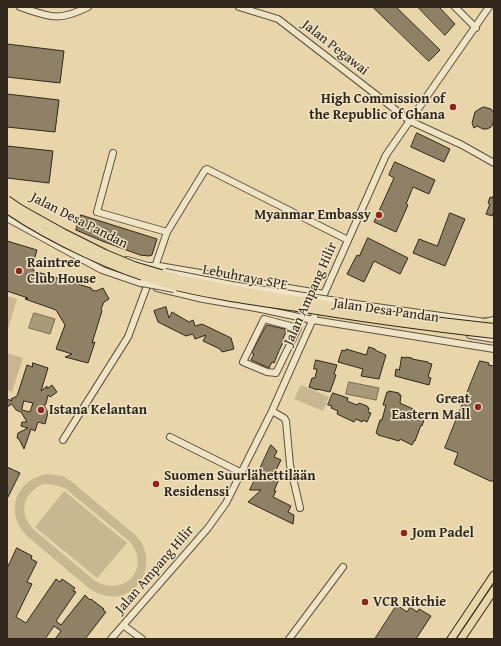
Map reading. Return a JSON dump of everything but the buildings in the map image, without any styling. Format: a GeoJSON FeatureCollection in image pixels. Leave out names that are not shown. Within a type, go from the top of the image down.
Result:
{"type":"FeatureCollection","features":[{"type":"Feature","properties":{"kind":"highway","name":"Lebuhraya SPE"},"geometry":{"type":"LineString","coordinates":[[7,200],[63,233],[105,254],[134,266],[178,278],[246,292],[399,316],[494,328]]}},
{"type":"Feature","properties":{"kind":"highway","name":"Lebuhraya SPE"},"geometry":{"type":"LineString","coordinates":[[7,209],[59,240],[132,272],[168,283],[195,290],[274,304],[494,336]]}},
{"type":"Feature","properties":{"kind":"main road"},"geometry":{"type":"LineString","coordinates":[[485,322],[494,324]]}},
{"type":"Feature","properties":{"kind":"main road"},"geometry":{"type":"LineString","coordinates":[[451,639],[494,575]]}},
{"type":"Feature","properties":{"kind":"main road"},"geometry":{"type":"LineString","coordinates":[[461,639],[494,590]]}},
{"type":"Feature","properties":{"kind":"street"},"geometry":{"type":"LineString","coordinates":[[20,7],[45,16],[58,17],[76,13],[88,7]]}},
{"type":"Feature","properties":{"kind":"street","name":"Jalan Pegawai"},"geometry":{"type":"LineString","coordinates":[[240,7],[278,19],[410,121],[462,145],[494,163]]}},
{"type":"Feature","properties":{"kind":"street"},"geometry":{"type":"LineString","coordinates":[[455,7],[476,28]]}},
{"type":"Feature","properties":{"kind":"street","name":"Jalan Ampang Hilir"},"geometry":{"type":"LineString","coordinates":[[111,639],[208,528],[226,504],[272,411],[380,166],[386,155],[476,28],[489,7]]}},
{"type":"Feature","properties":{"kind":"street"},"geometry":{"type":"LineString","coordinates":[[113,153],[97,212],[167,232]]}},
{"type":"Feature","properties":{"kind":"street"},"geometry":{"type":"LineString","coordinates":[[324,294],[152,266],[167,232],[207,169],[348,240]]}},
{"type":"Feature","properties":{"kind":"street","name":"Jalan Desa Pandan"},"geometry":{"type":"LineString","coordinates":[[7,197],[61,229],[124,258],[152,266],[155,270],[232,285],[485,322]]}},
{"type":"Feature","properties":{"kind":"street"},"geometry":{"type":"LineString","coordinates":[[7,218],[102,270],[144,285],[204,299],[312,320],[480,348],[494,349]]}},
{"type":"Feature","properties":{"kind":"street"},"geometry":{"type":"LineString","coordinates":[[63,440],[128,337],[144,285]]}},
{"type":"Feature","properties":{"kind":"street","name":"Jalan Desa Pandan"},"geometry":{"type":"LineString","coordinates":[[144,285],[373,322],[461,334],[494,336]]}},
{"type":"Feature","properties":{"kind":"street"},"geometry":{"type":"LineString","coordinates":[[277,370],[298,328],[264,319],[243,362],[267,372],[277,370],[288,375]]}},
{"type":"Feature","properties":{"kind":"street"},"geometry":{"type":"LineString","coordinates":[[485,322],[494,320]]}},
{"type":"Feature","properties":{"kind":"street"},"geometry":{"type":"LineString","coordinates":[[272,411],[284,418],[286,421],[290,465],[300,508]]}},
{"type":"Feature","properties":{"kind":"street"},"geometry":{"type":"LineString","coordinates":[[170,438],[242,473]]}},
{"type":"Feature","properties":{"kind":"street"},"geometry":{"type":"LineString","coordinates":[[289,639],[343,567]]}},
{"type":"Feature","properties":{"kind":"street"},"geometry":{"type":"LineString","coordinates":[[123,625],[142,639]]}},
{"type":"Feature","properties":{"kind":"shaded area"},"geometry":{"type":"Polygon","coordinates":[[[7,296],[17,299],[7,332],[7,296]]]}},
{"type":"Feature","properties":{"kind":"shaded area"},"geometry":{"type":"Polygon","coordinates":[[[34,313],[55,319],[50,334],[29,328],[34,313]]]}},
{"type":"Feature","properties":{"kind":"shaded area"},"geometry":{"type":"Polygon","coordinates":[[[7,353],[23,358],[12,392],[7,390],[7,353]]]}},
{"type":"Feature","properties":{"kind":"shaded area"},"geometry":{"type":"Polygon","coordinates":[[[349,382],[379,388],[376,400],[346,394],[349,382]]]}},
{"type":"Feature","properties":{"kind":"shaded area"},"geometry":{"type":"Polygon","coordinates":[[[301,385],[329,397],[323,411],[294,399],[301,385]]]}},
{"type":"Feature","properties":{"kind":"shaded area"},"geometry":{"type":"Polygon","coordinates":[[[47,474],[63,476],[134,534],[142,545],[146,556],[146,568],[142,579],[135,588],[125,594],[113,597],[100,594],[85,585],[27,536],[20,527],[16,517],[16,499],[27,483],[36,477],[47,474]],[[43,484],[31,492],[25,504],[25,516],[33,529],[95,581],[106,585],[117,586],[125,583],[132,577],[137,570],[138,561],[135,551],[129,541],[66,489],[58,486],[43,484]]]}},
{"type":"Feature","properties":{"kind":"shaded area"},"geometry":{"type":"Polygon","coordinates":[[[64,491],[127,543],[97,578],[35,527],[64,491]]]}},
{"type":"Feature","properties":{"kind":"place","name":"High Commission of the Republic of Ghana"},"geometry":{"type":"Point","coordinates":[453,107]}},
{"type":"Feature","properties":{"kind":"place","name":"Myanmar Embassy"},"geometry":{"type":"Point","coordinates":[379,215]}},
{"type":"Feature","properties":{"kind":"place","name":"Raintree Club House"},"geometry":{"type":"Point","coordinates":[19,271]}},
{"type":"Feature","properties":{"kind":"place","name":"Great Eastern Mall"},"geometry":{"type":"Point","coordinates":[478,407]}},
{"type":"Feature","properties":{"kind":"place","name":"Istana Kelantan"},"geometry":{"type":"Point","coordinates":[41,410]}},
{"type":"Feature","properties":{"kind":"place","name":"Suomen Suurlähettilään Residenssi"},"geometry":{"type":"Point","coordinates":[156,484]}},
{"type":"Feature","properties":{"kind":"place","name":"Jom Padel"},"geometry":{"type":"Point","coordinates":[404,533]}},
{"type":"Feature","properties":{"kind":"place","name":"VCR Ritchie"},"geometry":{"type":"Point","coordinates":[365,602]}}]}
